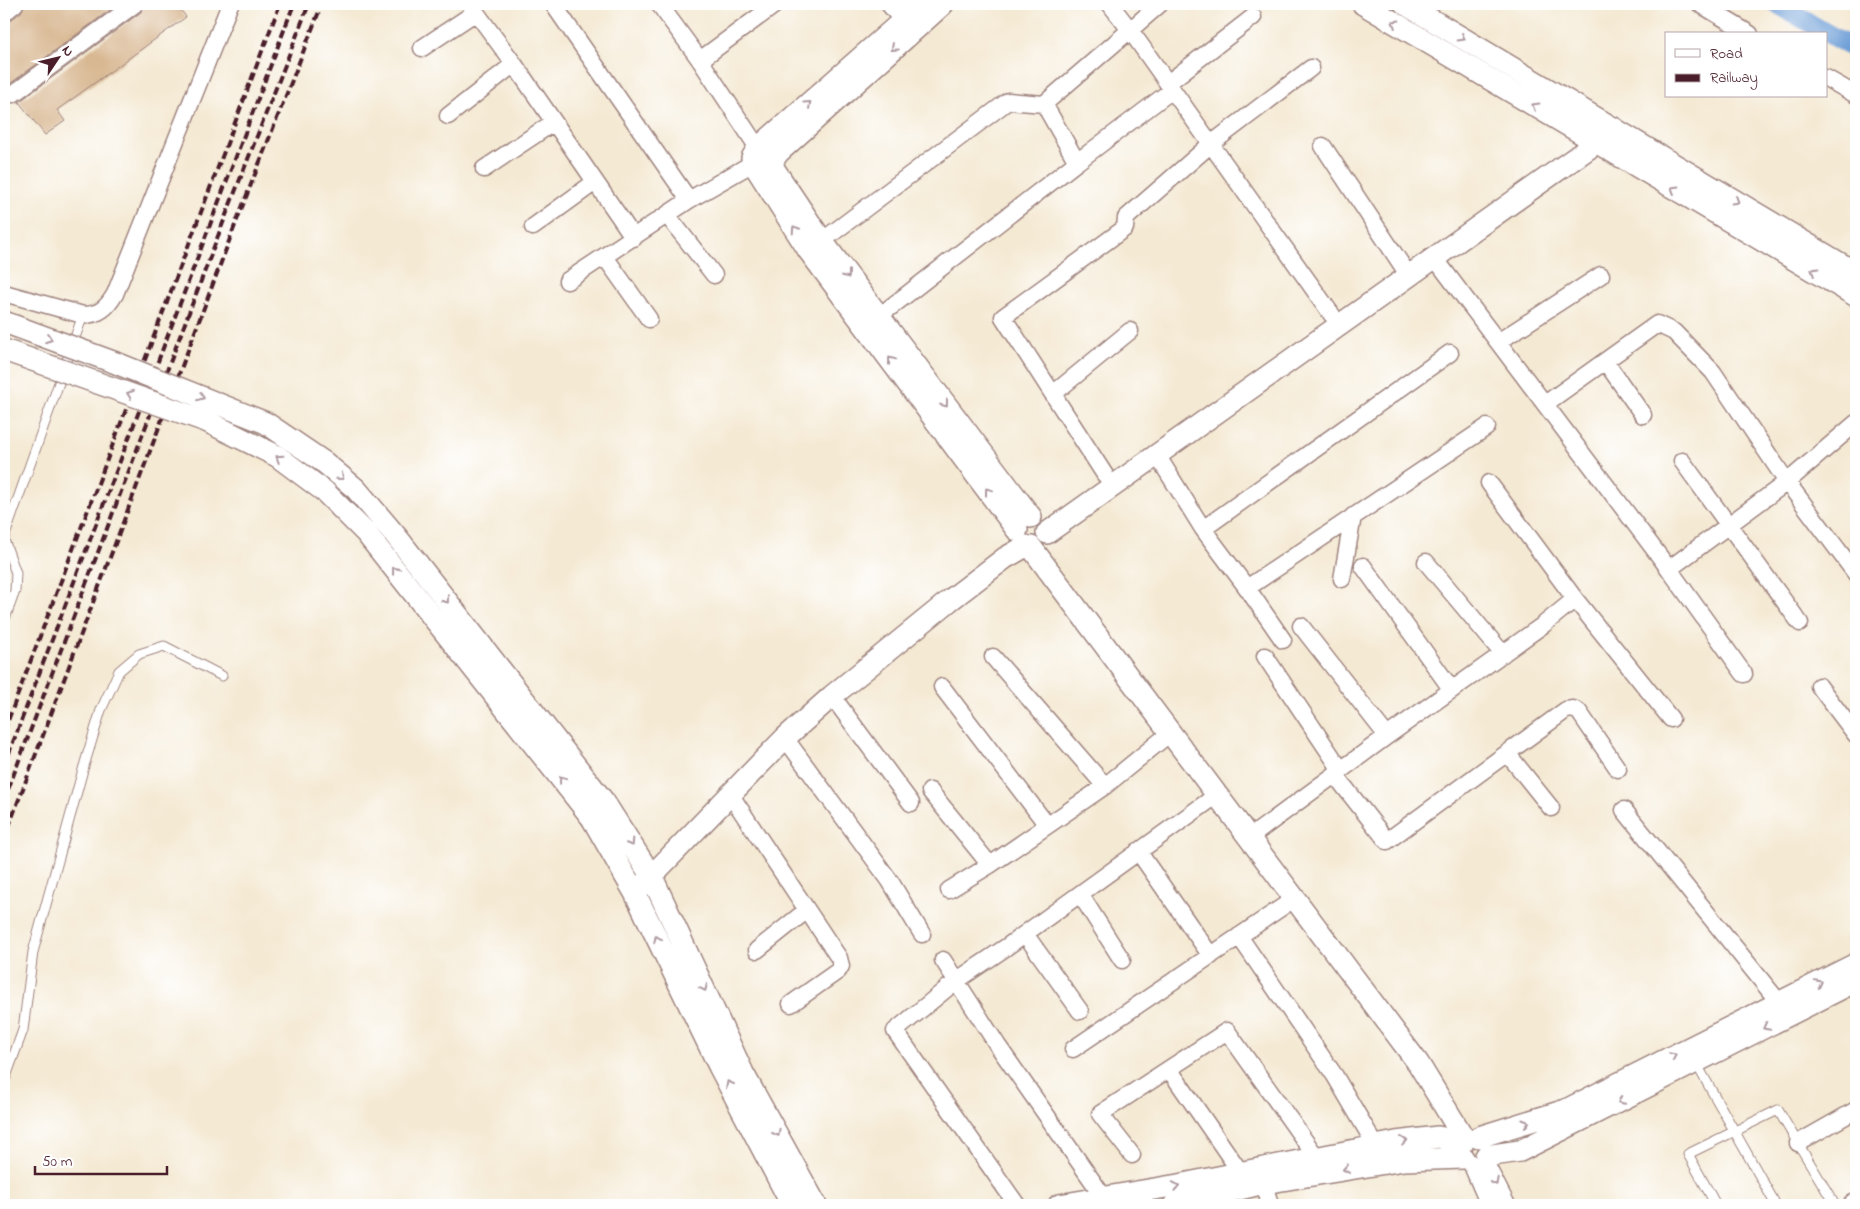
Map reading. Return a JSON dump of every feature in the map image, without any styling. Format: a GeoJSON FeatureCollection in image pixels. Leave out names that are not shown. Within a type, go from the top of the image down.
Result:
{"type":"FeatureCollection","features":[{"type":"Feature","properties":{"kind":"street"},"geometry":{"type":"LineString","coordinates":[[4,13],[15,4]]}},
{"type":"Feature","properties":{"kind":"street"},"geometry":{"type":"LineString","coordinates":[[13,94],[136,4]]}},
{"type":"Feature","properties":{"kind":"street"},"geometry":{"type":"LineString","coordinates":[[4,293],[83,315],[93,315],[102,311],[115,294],[230,4]]}},
{"type":"Feature","properties":{"kind":"street"},"geometry":{"type":"LineString","coordinates":[[553,4],[689,200]]}},
{"type":"Feature","properties":{"kind":"street"},"geometry":{"type":"LineString","coordinates":[[659,4],[700,60],[762,156],[809,251],[1032,534],[1255,834],[1429,1056],[1457,1101],[1473,1149],[1488,1205]]}},
{"type":"Feature","properties":{"kind":"street"},"geometry":{"type":"LineString","coordinates":[[700,60],[776,4]]}},
{"type":"Feature","properties":{"kind":"street"},"geometry":{"type":"LineString","coordinates":[[888,4],[907,26]]}},
{"type":"Feature","properties":{"kind":"street"},"geometry":{"type":"LineString","coordinates":[[907,26],[922,4]]}},
{"type":"Feature","properties":{"kind":"street"},"geometry":{"type":"LineString","coordinates":[[567,281],[689,200],[762,156],[907,26],[943,4]]}},
{"type":"Feature","properties":{"kind":"street"},"geometry":{"type":"LineString","coordinates":[[1110,4],[1332,315]]}},
{"type":"Feature","properties":{"kind":"street"},"geometry":{"type":"LineString","coordinates":[[822,241],[1008,101],[1044,104],[1160,4]]}},
{"type":"Feature","properties":{"kind":"street"},"geometry":{"type":"LineString","coordinates":[[1362,4],[1856,296]]}},
{"type":"Feature","properties":{"kind":"street"},"geometry":{"type":"LineString","coordinates":[[1405,4],[1856,273]]}},
{"type":"Feature","properties":{"kind":"street"},"geometry":{"type":"LineString","coordinates":[[1700,4],[1747,32]]}},
{"type":"Feature","properties":{"kind":"street"},"geometry":{"type":"LineString","coordinates":[[422,48],[473,8],[634,238]]}},
{"type":"Feature","properties":{"kind":"street"},"geometry":{"type":"LineString","coordinates":[[878,317],[1077,162],[1253,17]]}},
{"type":"Feature","properties":{"kind":"street"},"geometry":{"type":"LineString","coordinates":[[448,116],[514,64]]}},
{"type":"Feature","properties":{"kind":"street"},"geometry":{"type":"LineString","coordinates":[[1105,475],[1003,317],[1125,228],[1126,218],[1211,144],[1310,68]]}},
{"type":"Feature","properties":{"kind":"street"},"geometry":{"type":"LineString","coordinates":[[1828,79],[1856,95]]}},
{"type":"Feature","properties":{"kind":"street"},"geometry":{"type":"LineString","coordinates":[[1044,104],[1077,162]]}},
{"type":"Feature","properties":{"kind":"street"},"geometry":{"type":"LineString","coordinates":[[484,169],[554,122]]}},
{"type":"Feature","properties":{"kind":"street"},"geometry":{"type":"LineString","coordinates":[[635,893],[785,738],[832,696],[1005,558],[1105,475],[1332,315],[1406,271],[1434,257],[1609,125]]}},
{"type":"Feature","properties":{"kind":"street"},"geometry":{"type":"LineString","coordinates":[[1032,534],[1157,455],[1406,271],[1591,139]]}},
{"type":"Feature","properties":{"kind":"street"},"geometry":{"type":"LineString","coordinates":[[1323,146],[1406,271]]}},
{"type":"Feature","properties":{"kind":"street"},"geometry":{"type":"LineString","coordinates":[[762,156],[772,163],[774,169],[822,241],[1032,534],[1170,733],[1216,795],[1255,834],[1294,899],[1418,1064],[1473,1149],[1506,1205]]}},
{"type":"Feature","properties":{"kind":"street"},"geometry":{"type":"LineString","coordinates":[[533,227],[595,182]]}},
{"type":"Feature","properties":{"kind":"street"},"geometry":{"type":"LineString","coordinates":[[667,215],[714,275]]}},
{"type":"Feature","properties":{"kind":"street"},"geometry":{"type":"LineString","coordinates":[[605,257],[649,320]]}},
{"type":"Feature","properties":{"kind":"street"},"geometry":{"type":"LineString","coordinates":[[1434,257],[1669,569],[1744,674]]}},
{"type":"Feature","properties":{"kind":"street"},"geometry":{"type":"LineString","coordinates":[[1498,342],[1601,275]]}},
{"type":"Feature","properties":{"kind":"street"},"geometry":{"type":"LineString","coordinates":[[4,322],[116,363],[266,423],[325,463],[356,489],[396,536],[598,810],[635,893],[719,1066],[792,1205]]}},
{"type":"Feature","properties":{"kind":"street"},"geometry":{"type":"LineString","coordinates":[[1545,404],[1657,324],[1674,332],[1714,372],[1787,482],[1856,574]]}},
{"type":"Feature","properties":{"kind":"street"},"geometry":{"type":"LineString","coordinates":[[1053,394],[1130,332]]}},
{"type":"Feature","properties":{"kind":"street"},"geometry":{"type":"LineString","coordinates":[[4,350],[206,421],[277,456],[324,491],[366,533],[652,877],[743,1073],[816,1205]]}},
{"type":"Feature","properties":{"kind":"street"},"geometry":{"type":"LineString","coordinates":[[1202,529],[1450,353]]}},
{"type":"Feature","properties":{"kind":"street"},"geometry":{"type":"LineString","coordinates":[[1605,361],[1643,415]]}},
{"type":"Feature","properties":{"kind":"street"},"geometry":{"type":"LineString","coordinates":[[1247,588],[1487,427]]}},
{"type":"Feature","properties":{"kind":"street"},"geometry":{"type":"LineString","coordinates":[[1669,569],[1854,431]]}},
{"type":"Feature","properties":{"kind":"street"},"geometry":{"type":"LineString","coordinates":[[1157,455],[1202,529],[1247,588],[1283,640]]}},
{"type":"Feature","properties":{"kind":"street"},"geometry":{"type":"LineString","coordinates":[[1682,461],[1800,623]]}},
{"type":"Feature","properties":{"kind":"street"},"geometry":{"type":"LineString","coordinates":[[1489,483],[1575,599],[1671,719]]}},
{"type":"Feature","properties":{"kind":"street"},"geometry":{"type":"LineString","coordinates":[[1342,579],[1353,516]]}},
{"type":"Feature","properties":{"kind":"street"},"geometry":{"type":"LineString","coordinates":[[1426,562],[1503,654]]}},
{"type":"Feature","properties":{"kind":"street"},"geometry":{"type":"LineString","coordinates":[[1363,566],[1452,690]]}},
{"type":"Feature","properties":{"kind":"street"},"geometry":{"type":"LineString","coordinates":[[1255,834],[1387,736],[1543,625],[1575,599]]}},
{"type":"Feature","properties":{"kind":"street"},"geometry":{"type":"LineString","coordinates":[[1301,626],[1387,736]]}},
{"type":"Feature","properties":{"kind":"street"},"geometry":{"type":"LineString","coordinates":[[1265,656],[1338,773],[1387,841],[1566,710],[1573,709],[1579,712],[1618,769]]}},
{"type":"Feature","properties":{"kind":"street"},"geometry":{"type":"LineString","coordinates":[[992,658],[1105,786]]}},
{"type":"Feature","properties":{"kind":"street"},"geometry":{"type":"LineString","coordinates":[[1819,686],[1856,735]]}},
{"type":"Feature","properties":{"kind":"street"},"geometry":{"type":"LineString","coordinates":[[942,687],[1048,825]]}},
{"type":"Feature","properties":{"kind":"street"},"geometry":{"type":"LineString","coordinates":[[832,696],[911,803]]}},
{"type":"Feature","properties":{"kind":"street"},"geometry":{"type":"LineString","coordinates":[[949,890],[990,865],[1105,786],[1170,733]]}},
{"type":"Feature","properties":{"kind":"street"},"geometry":{"type":"LineString","coordinates":[[785,738],[890,881],[922,934]]}},
{"type":"Feature","properties":{"kind":"street"},"geometry":{"type":"LineString","coordinates":[[1507,753],[1551,808]]}},
{"type":"Feature","properties":{"kind":"street"},"geometry":{"type":"LineString","coordinates":[[930,791],[990,865]]}},
{"type":"Feature","properties":{"kind":"street"},"geometry":{"type":"LineString","coordinates":[[730,794],[839,958],[841,966],[838,971],[791,1004]]}},
{"type":"Feature","properties":{"kind":"street"},"geometry":{"type":"LineString","coordinates":[[1017,1205],[895,1031],[956,981],[1025,934],[1216,795]]}},
{"type":"Feature","properties":{"kind":"street"},"geometry":{"type":"LineString","coordinates":[[1624,810],[1785,1009]]}},
{"type":"Feature","properties":{"kind":"street"},"geometry":{"type":"LineString","coordinates":[[1138,851],[1211,956]]}},
{"type":"Feature","properties":{"kind":"street"},"geometry":{"type":"LineString","coordinates":[[1080,894],[1122,960]]}},
{"type":"Feature","properties":{"kind":"street"},"geometry":{"type":"LineString","coordinates":[[1073,1049],[1294,899]]}},
{"type":"Feature","properties":{"kind":"street"},"geometry":{"type":"LineString","coordinates":[[757,950],[807,910]]}},
{"type":"Feature","properties":{"kind":"street"},"geometry":{"type":"LineString","coordinates":[[1025,934],[1080,1011]]}},
{"type":"Feature","properties":{"kind":"street"},"geometry":{"type":"LineString","coordinates":[[1239,936],[1336,1076],[1376,1146]]}},
{"type":"Feature","properties":{"kind":"street"},"geometry":{"type":"LineString","coordinates":[[943,960],[998,1046],[1107,1202]]}},
{"type":"Feature","properties":{"kind":"street"},"geometry":{"type":"LineString","coordinates":[[1174,1205],[1208,1202],[1264,1183],[1473,1149],[1520,1151],[1696,1063],[1856,964]]}},
{"type":"Feature","properties":{"kind":"street"},"geometry":{"type":"LineString","coordinates":[[1059,1205],[1107,1202],[1376,1146],[1438,1137],[1473,1149],[1566,1110],[1785,1009],[1856,981]]}},
{"type":"Feature","properties":{"kind":"street"},"geometry":{"type":"LineString","coordinates":[[1132,1155],[1100,1114],[1228,1031],[1317,1158]]}},
{"type":"Feature","properties":{"kind":"street"},"geometry":{"type":"LineString","coordinates":[[1169,1069],[1241,1173]]}},
{"type":"Feature","properties":{"kind":"street"},"geometry":{"type":"LineString","coordinates":[[1798,1143],[1856,1110]]}},
{"type":"Feature","properties":{"kind":"street"},"geometry":{"type":"LineString","coordinates":[[1264,1183],[1270,1205]]}},
{"type":"Feature","properties":{"kind":"lane"},"geometry":{"type":"LineString","coordinates":[[4,621],[15,591],[16,574],[4,539],[83,315]]}},
{"type":"Feature","properties":{"kind":"lane"},"geometry":{"type":"LineString","coordinates":[[4,1082],[23,1030],[33,952],[84,766],[101,710],[119,671],[139,654],[164,646],[222,676]]}},
{"type":"Feature","properties":{"kind":"lane"},"geometry":{"type":"LineString","coordinates":[[1696,1063],[1776,1205]]}},
{"type":"Feature","properties":{"kind":"lane"},"geometry":{"type":"LineString","coordinates":[[1716,1205],[1688,1154],[1778,1110],[1835,1205]]}},
{"type":"Feature","properties":{"kind":"building"},"geometry":{"type":"Polygon","coordinates":[[[25,4],[118,4],[7,86],[4,82],[4,23],[10,21],[21,12],[25,4]]]}},
{"type":"Feature","properties":{"kind":"building"},"geometry":{"type":"Polygon","coordinates":[[[145,4],[176,4],[186,17],[57,110],[65,121],[45,135],[19,102],[141,12],[145,4]]]}},
{"type":"Feature","properties":{"kind":"waterway"},"geometry":{"type":"LineString","coordinates":[[1777,4],[1825,32]]}},
{"type":"Feature","properties":{"kind":"waterway"},"geometry":{"type":"LineString","coordinates":[[1828,34],[1856,50]]}},
{"type":"Feature","properties":{"kind":"railway"},"geometry":{"type":"LineString","coordinates":[[4,731],[280,4]]}},
{"type":"Feature","properties":{"kind":"railway"},"geometry":{"type":"LineString","coordinates":[[4,766],[294,4]]}},
{"type":"Feature","properties":{"kind":"railway"},"geometry":{"type":"LineString","coordinates":[[4,800],[226,215],[309,4]]}},
{"type":"Feature","properties":{"kind":"railway"},"geometry":{"type":"LineString","coordinates":[[4,839],[237,220],[322,4]]}}]}
